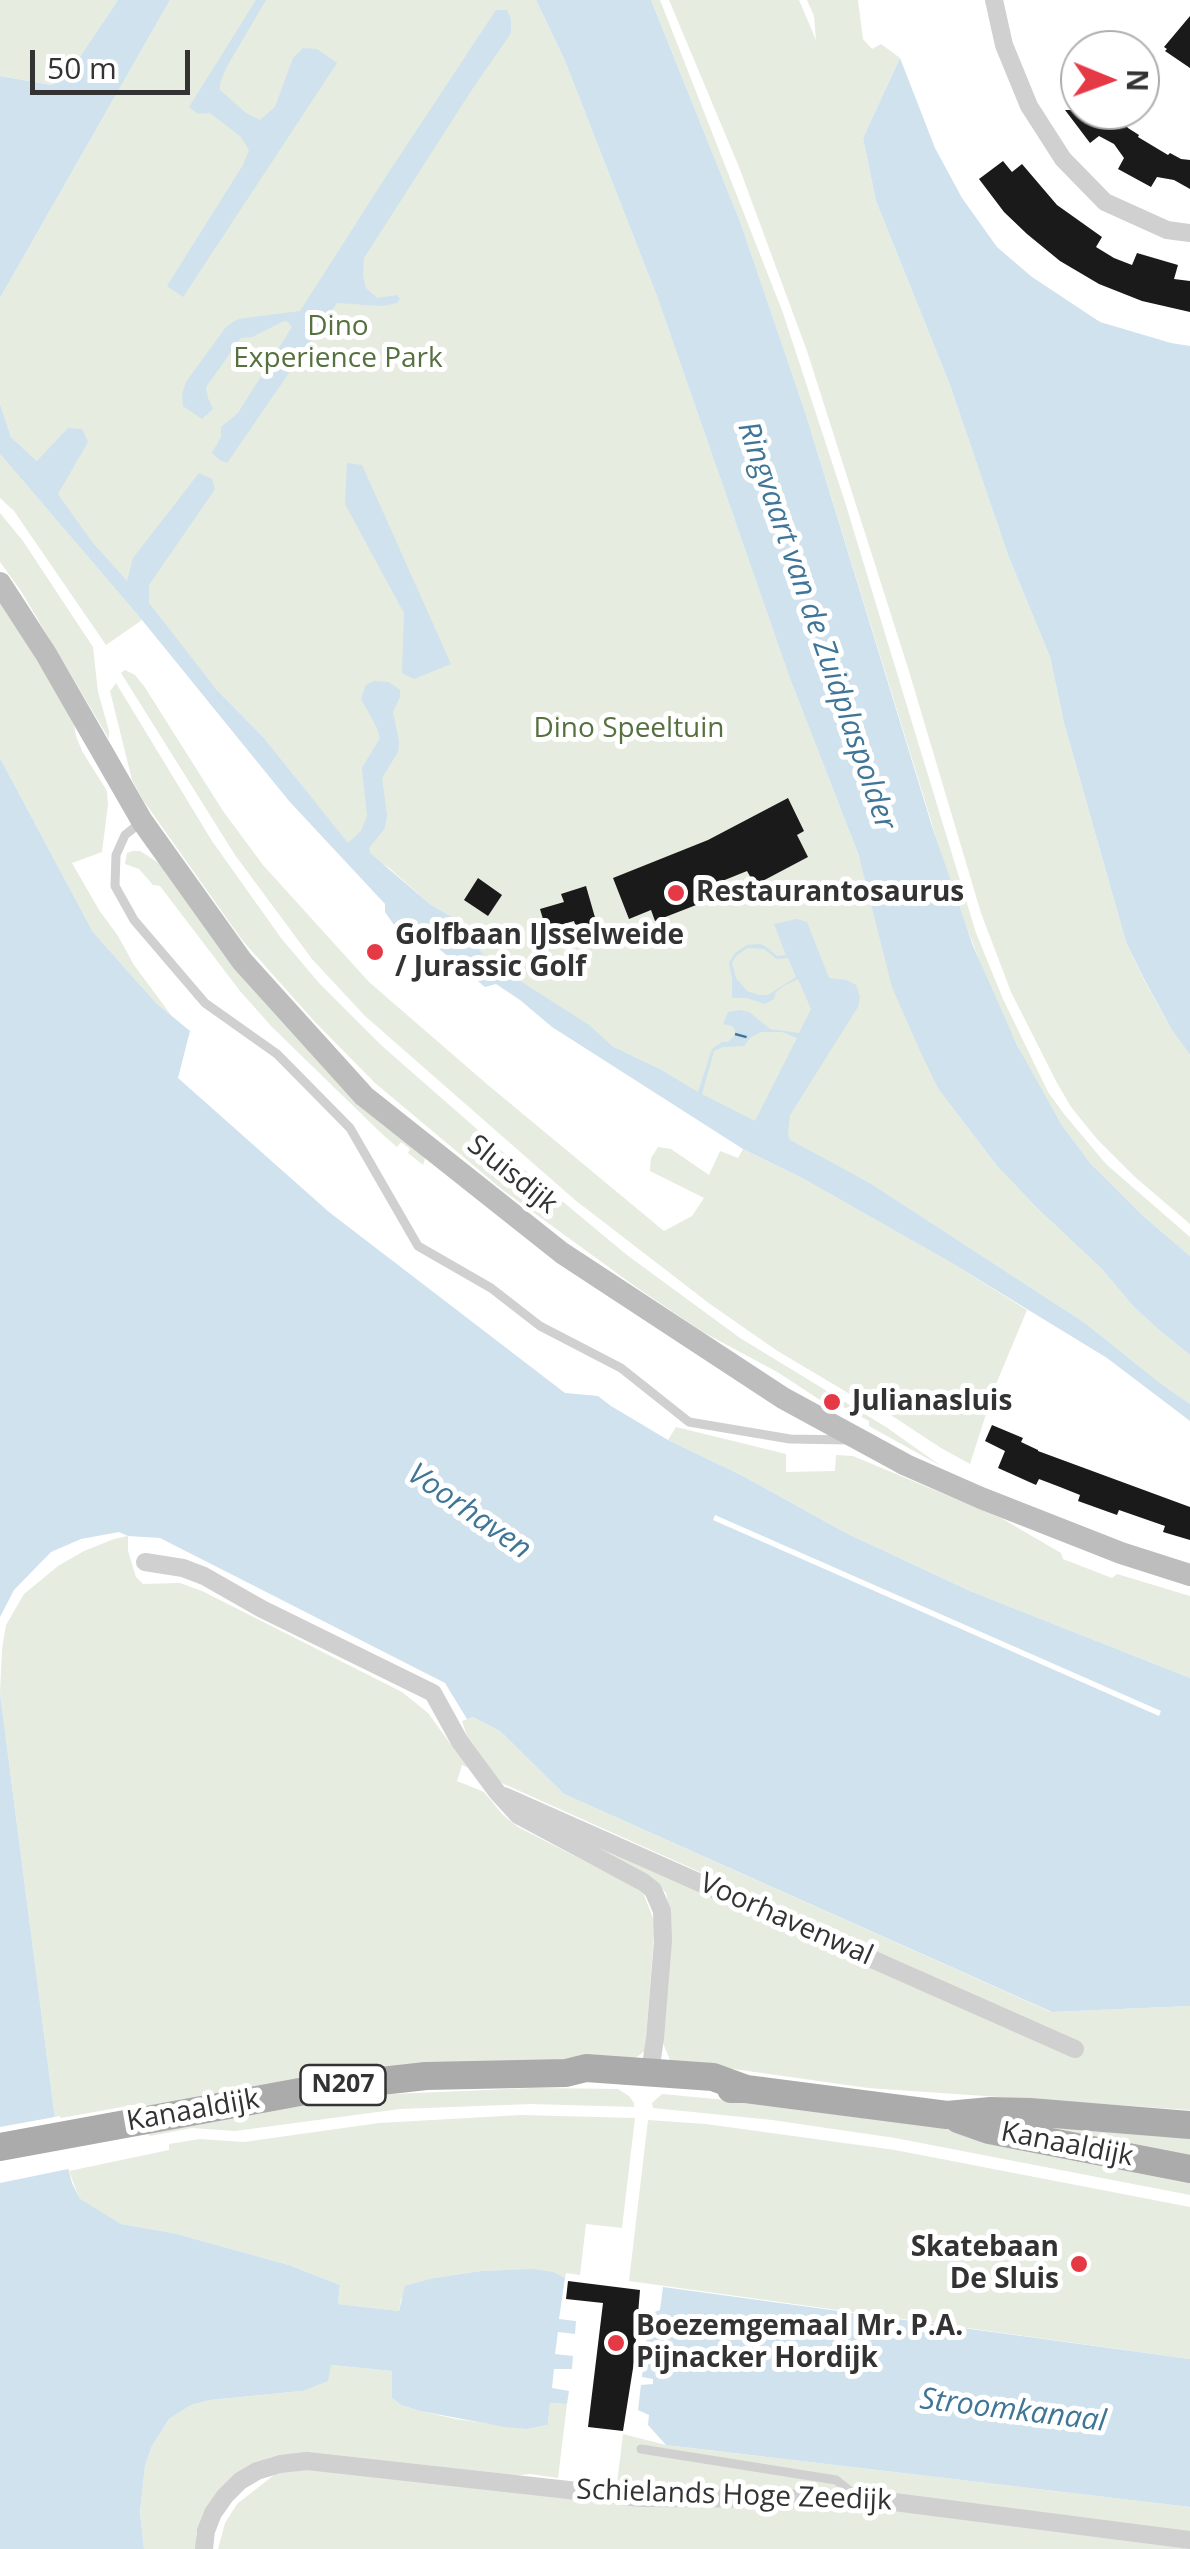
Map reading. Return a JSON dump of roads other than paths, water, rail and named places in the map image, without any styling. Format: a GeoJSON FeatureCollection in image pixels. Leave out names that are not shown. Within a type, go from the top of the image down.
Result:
{"type":"FeatureCollection","features":[{"type":"Feature","properties":{"kind":"main road","name":"Kanaaldijk"},"geometry":{"type":"LineString","coordinates":[[0,2146],[346,2085],[426,2076],[566,2073],[586,2068],[713,2077],[746,2089]]}},
{"type":"Feature","properties":{"kind":"main road","name":"Kanaaldijk"},"geometry":{"type":"LineString","coordinates":[[566,2073],[586,2081],[746,2089],[947,2115],[990,2130],[1190,2169]]}},
{"type":"Feature","properties":{"kind":"main road","name":"Kanaaldijk"},"geometry":{"type":"LineString","coordinates":[[947,2115],[1030,2112],[1190,2125]]}},
{"type":"Feature","properties":{"kind":"street"},"geometry":{"type":"LineString","coordinates":[[994,0],[1004,45],[1029,106],[1063,159],[1105,202],[1167,230],[1190,233]]}},
{"type":"Feature","properties":{"kind":"street","name":"Sluisdijk"},"geometry":{"type":"LineString","coordinates":[[0,583],[46,654],[142,821],[242,961],[364,1096],[562,1253],[783,1398],[906,1465],[981,1498],[1121,1553],[1190,1575]]}},
{"type":"Feature","properties":{"kind":"street","name":"Voorhavenwal"},"geometry":{"type":"LineString","coordinates":[[145,1562],[204,1576],[433,1694],[460,1742],[518,1815],[653,1890],[662,1910],[663,1941],[650,2072]]}},
{"type":"Feature","properties":{"kind":"street","name":"Voorhavenwal"},"geometry":{"type":"LineString","coordinates":[[496,1792],[1075,2049]]}},
{"type":"Feature","properties":{"kind":"street","name":"Schielands Hoge Zeedijk"},"geometry":{"type":"LineString","coordinates":[[204,2549],[212,2514],[240,2481],[280,2464],[307,2461],[641,2498],[859,2499],[1190,2540]]}},
{"type":"Feature","properties":{"kind":"lane"},"geometry":{"type":"LineString","coordinates":[[142,821],[124,835],[116,855],[116,886],[134,920],[204,1004],[277,1054],[350,1128],[418,1246],[491,1288],[540,1326],[621,1368],[688,1422],[790,1440],[860,1440]]}},
{"type":"Feature","properties":{"kind":"lane"},"geometry":{"type":"LineString","coordinates":[[640,2449],[836,2480],[859,2499]]}},
{"type":"Feature","properties":{"kind":"water"},"geometry":{"type":"Polygon","coordinates":[[[118,0],[170,0],[0,298],[0,76],[52,85],[67,76],[118,0]]]}},
{"type":"Feature","properties":{"kind":"water"},"geometry":{"type":"Polygon","coordinates":[[[256,0],[266,0],[220,84],[220,90],[246,113],[260,120],[275,107],[293,58],[303,48],[317,49],[337,63],[183,297],[167,286],[249,150],[241,137],[210,113],[198,114],[189,107],[256,0]]]}},
{"type":"Feature","properties":{"kind":"water","name":"Ringvaart van de Zuidplaspolder"},"geometry":{"type":"Polygon","coordinates":[[[536,0],[651,0],[741,224],[806,415],[931,823],[973,946],[1017,1045],[1061,1124],[1091,1164],[1190,1256],[1190,1355],[1133,1306],[1102,1269],[998,1167],[939,1090],[921,1053],[892,987],[859,856],[789,676],[658,299],[565,61],[536,0]]]}},
{"type":"Feature","properties":{"kind":"water"},"geometry":{"type":"Polygon","coordinates":[[[496,10],[507,10],[511,33],[364,258],[366,288],[377,298],[397,295],[400,299],[382,306],[337,303],[227,463],[220,460],[212,453],[221,437],[221,427],[238,413],[292,327],[284,321],[252,337],[241,338],[206,387],[213,409],[202,419],[183,406],[186,382],[226,327],[238,319],[300,311],[496,10]]]}},
{"type":"Feature","properties":{"kind":"water"},"geometry":{"type":"Polygon","coordinates":[[[900,58],[935,148],[962,198],[997,247],[1032,277],[1100,322],[1190,346],[1190,1055],[1172,1030],[1126,942],[1064,723],[1050,657],[1008,555],[950,385],[876,201],[863,138],[900,58]]]}},
{"type":"Feature","properties":{"kind":"water"},"geometry":{"type":"Polygon","coordinates":[[[0,404],[11,437],[37,461],[68,428],[82,429],[88,442],[58,494],[127,581],[133,558],[199,473],[212,479],[215,489],[149,585],[149,603],[216,689],[264,738],[348,843],[361,831],[367,816],[362,768],[380,738],[361,699],[366,685],[374,681],[389,682],[400,690],[393,712],[398,752],[382,778],[385,828],[369,848],[370,853],[430,904],[452,917],[489,961],[589,1025],[612,1046],[698,1092],[712,1049],[735,1035],[732,1026],[723,1024],[728,1012],[749,1012],[770,1029],[799,1033],[811,1009],[798,979],[765,1004],[732,998],[729,963],[735,953],[747,945],[760,944],[777,956],[786,955],[774,924],[797,919],[807,922],[829,978],[856,985],[860,997],[858,1007],[790,1115],[790,1140],[870,1183],[1085,1323],[1190,1404],[1190,1421],[1107,1358],[950,1262],[743,1149],[552,1027],[496,984],[485,987],[404,920],[394,925],[385,912],[385,904],[289,801],[0,454],[0,404]],[[748,948],[732,963],[736,978],[747,991],[768,995],[796,977],[788,958],[777,959],[764,949],[748,948]],[[761,1032],[744,1046],[714,1051],[702,1094],[755,1121],[797,1038],[782,1032],[761,1032]]]}},
{"type":"Feature","properties":{"kind":"water"},"geometry":{"type":"Polygon","coordinates":[[[347,463],[362,465],[451,664],[414,679],[402,673],[404,613],[345,504],[347,463]]]}},
{"type":"Feature","properties":{"kind":"water","name":"Voorhaven"},"geometry":{"type":"Polygon","coordinates":[[[0,758],[93,932],[156,1003],[190,1031],[178,1078],[329,1212],[565,1393],[598,1396],[668,1440],[846,1533],[970,1591],[1190,1678],[1190,2006],[1052,2012],[564,1794],[500,1731],[473,1717],[467,1719],[445,1683],[160,1538],[119,1532],[81,1539],[51,1552],[14,1590],[0,1617],[0,758]]]}},
{"type":"Feature","properties":{"kind":"water"},"geometry":{"type":"Polygon","coordinates":[[[0,1693],[55,2119],[80,2199],[121,2224],[173,2233],[289,2265],[340,2285],[338,2304],[399,2311],[405,2286],[434,2278],[481,2271],[554,2272],[565,2278],[559,2319],[576,2321],[575,2334],[558,2332],[555,2354],[573,2356],[572,2369],[554,2369],[552,2388],[569,2391],[567,2404],[550,2403],[548,2425],[527,2429],[505,2427],[420,2411],[392,2398],[392,2371],[331,2365],[328,2381],[302,2391],[210,2400],[191,2405],[169,2419],[145,2466],[140,2512],[144,2549],[0,2549],[0,1693]]]}},
{"type":"Feature","properties":{"kind":"water","name":"Stroomkanaal"},"geometry":{"type":"Polygon","coordinates":[[[663,2287],[1190,2359],[1190,2507],[666,2445],[648,2425],[649,2415],[638,2410],[641,2385],[653,2384],[653,2379],[642,2377],[645,2349],[657,2348],[657,2344],[646,2342],[649,2314],[660,2310],[663,2287]]]}},
{"type":"Feature","properties":{"kind":"place","name":"Restaurantosaurus"},"geometry":{"type":"Point","coordinates":[676,893]}},
{"type":"Feature","properties":{"kind":"place","name":"Golfbaan IJsselweide / Jurassic Golf"},"geometry":{"type":"Point","coordinates":[375,952]}},
{"type":"Feature","properties":{"kind":"place","name":"Julianasluis"},"geometry":{"type":"Point","coordinates":[832,1402]}},
{"type":"Feature","properties":{"kind":"place","name":"Skatebaan De Sluis"},"geometry":{"type":"Point","coordinates":[1079,2264]}},
{"type":"Feature","properties":{"kind":"place","name":"Boezemgemaal Mr. P.A. Pijnacker Hordijk"},"geometry":{"type":"Point","coordinates":[616,2343]}},
{"type":"Feature","properties":{"kind":"park label","name":"Dino Experience Park"},"geometry":{"type":"Point","coordinates":[338,343]}},
{"type":"Feature","properties":{"kind":"park label","name":"Dino Speeltuin"},"geometry":{"type":"Point","coordinates":[629,729]}}]}
